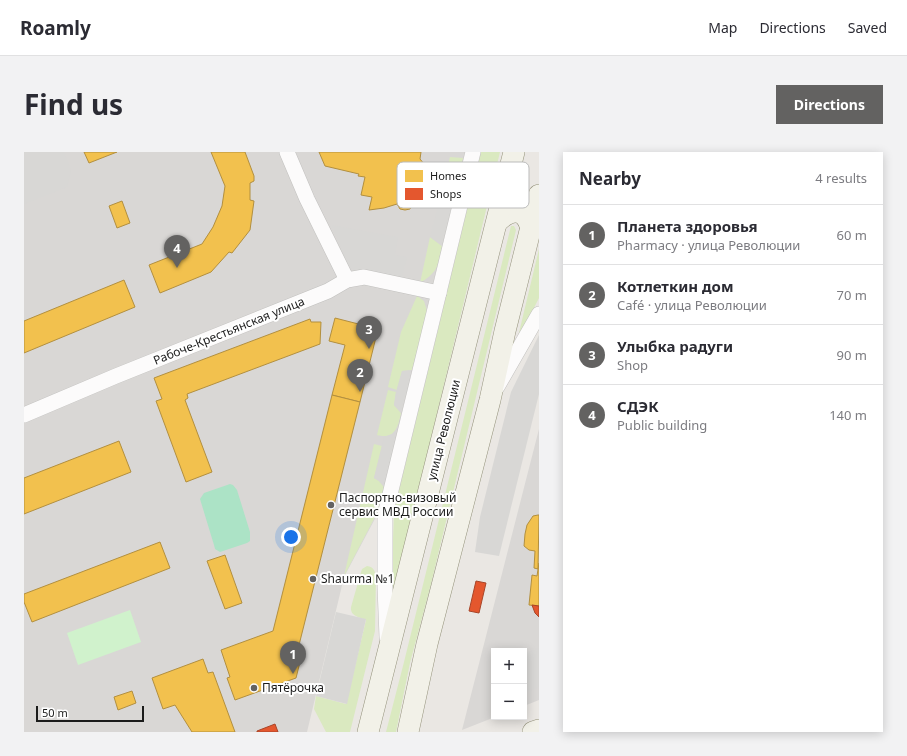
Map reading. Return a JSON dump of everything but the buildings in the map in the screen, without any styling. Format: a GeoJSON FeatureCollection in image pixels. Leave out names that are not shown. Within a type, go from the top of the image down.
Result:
{"type":"FeatureCollection","features":[{"type":"Feature","properties":{"kind":"main road","name":"улица Революции"},"geometry":{"type":"LineString","coordinates":[[512,162],[514,152]]}},
{"type":"Feature","properties":{"kind":"main road"},"geometry":{"type":"LineString","coordinates":[[408,732],[428,644],[490,400],[505,331],[539,195]]}},
{"type":"Feature","properties":{"kind":"main road","name":"улица Революции"},"geometry":{"type":"LineString","coordinates":[[368,732],[500,208]]}},
{"type":"Feature","properties":{"kind":"main road"},"geometry":{"type":"LineString","coordinates":[[497,222],[505,214],[515,212],[520,213],[525,216],[531,229]]}},
{"type":"Feature","properties":{"kind":"main road"},"geometry":{"type":"LineString","coordinates":[[533,732],[539,730]]}},
{"type":"Feature","properties":{"kind":"street"},"geometry":{"type":"LineString","coordinates":[[288,152],[307,199],[347,280]]}},
{"type":"Feature","properties":{"kind":"street"},"geometry":{"type":"LineString","coordinates":[[471,162],[473,152]]}},
{"type":"Feature","properties":{"kind":"street"},"geometry":{"type":"LineString","coordinates":[[387,654],[385,515],[459,208]]}},
{"type":"Feature","properties":{"kind":"street","name":"Рабоче-Крестьянская улица"},"geometry":{"type":"LineString","coordinates":[[24,415],[116,376],[328,292],[347,280],[364,277],[439,293]]}},
{"type":"Feature","properties":{"kind":"street"},"geometry":{"type":"LineString","coordinates":[[490,400],[539,314]]}},
{"type":"Feature","properties":{"kind":"shaded area"},"geometry":{"type":"Polygon","coordinates":[[[24,152],[465,152],[463,162],[397,162],[397,208],[451,208],[377,515],[344,577],[307,732],[24,732],[24,152]]]}},
{"type":"Feature","properties":{"kind":"shaded area"},"geometry":{"type":"Polygon","coordinates":[[[24,152],[64,152],[71,171],[67,187],[24,204],[24,152]]]}},
{"type":"Feature","properties":{"kind":"shaded area"},"geometry":{"type":"Polygon","coordinates":[[[438,208],[451,208],[442,246],[430,237],[438,208]]]}},
{"type":"Feature","properties":{"kind":"shaded area"},"geometry":{"type":"Polygon","coordinates":[[[332,225],[398,237],[395,255],[407,257],[401,280],[355,271],[348,267],[332,225]]]}},
{"type":"Feature","properties":{"kind":"shaded area"},"geometry":{"type":"Polygon","coordinates":[[[539,335],[539,394],[499,556],[475,552],[480,517],[511,392],[539,335]]]}},
{"type":"Feature","properties":{"kind":"shaded area"},"geometry":{"type":"Polygon","coordinates":[[[412,370],[401,413],[394,405],[396,392],[402,371],[412,370]]]}},
{"type":"Feature","properties":{"kind":"shaded area"},"geometry":{"type":"Polygon","coordinates":[[[398,428],[384,487],[374,478],[384,437],[392,434],[398,428]]]}},
{"type":"Feature","properties":{"kind":"shaded area"},"geometry":{"type":"Polygon","coordinates":[[[539,429],[539,700],[527,705],[527,648],[491,648],[491,719],[462,730],[539,429]]]}},
{"type":"Feature","properties":{"kind":"shaded area"},"geometry":{"type":"Polygon","coordinates":[[[336,612],[366,619],[347,704],[316,696],[336,612]]]}},
{"type":"Feature","properties":{"kind":"shaded area"},"geometry":{"type":"Polygon","coordinates":[[[539,648],[539,687],[527,692],[527,684],[527,653],[539,648]]]}},
{"type":"Feature","properties":{"kind":"green space"},"geometry":{"type":"Polygon","coordinates":[[[481,152],[500,152],[498,162],[479,162],[481,152]]]}},
{"type":"Feature","properties":{"kind":"green space"},"geometry":{"type":"Polygon","coordinates":[[[450,157],[463,158],[462,162],[449,162],[450,157]]]}},
{"type":"Feature","properties":{"kind":"green space"},"geometry":{"type":"Polygon","coordinates":[[[467,208],[486,208],[419,488],[391,597],[394,511],[467,208]]]}},
{"type":"Feature","properties":{"kind":"green space"},"geometry":{"type":"Polygon","coordinates":[[[511,226],[514,226],[516,230],[431,584],[410,663],[396,732],[386,732],[404,662],[511,226]]]}},
{"type":"Feature","properties":{"kind":"green space"},"geometry":{"type":"Polygon","coordinates":[[[430,237],[442,246],[434,272],[420,283],[430,237]]]}},
{"type":"Feature","properties":{"kind":"green space"},"geometry":{"type":"Polygon","coordinates":[[[539,249],[539,298],[517,341],[539,249]]]}},
{"type":"Feature","properties":{"kind":"green space"},"geometry":{"type":"Polygon","coordinates":[[[417,296],[424,301],[427,311],[412,370],[402,371],[397,390],[388,387],[401,332],[417,296]]]}},
{"type":"Feature","properties":{"kind":"green space"},"geometry":{"type":"Polygon","coordinates":[[[388,390],[396,392],[394,405],[401,413],[399,423],[392,434],[388,436],[377,435],[388,390]]]}},
{"type":"Feature","properties":{"kind":"green space"},"geometry":{"type":"Polygon","coordinates":[[[374,444],[382,446],[374,478],[384,487],[376,515],[344,576],[374,444]]]}},
{"type":"Feature","properties":{"kind":"green space"},"geometry":{"type":"Polygon","coordinates":[[[230,484],[237,490],[250,532],[250,541],[220,552],[215,549],[200,499],[204,493],[230,484]]]}},
{"type":"Feature","properties":{"kind":"green space"},"geometry":{"type":"Polygon","coordinates":[[[367,566],[374,570],[376,577],[375,631],[350,732],[326,732],[314,709],[316,696],[346,704],[366,620],[353,614],[351,607],[362,569],[367,566]]]}},
{"type":"Feature","properties":{"kind":"green space"},"geometry":{"type":"Polygon","coordinates":[[[130,610],[141,642],[78,665],[67,633],[130,610]]]}},
{"type":"Feature","properties":{"kind":"place","name":"СДЭК"},"geometry":{"type":"Point","coordinates":[177,268]}},
{"type":"Feature","properties":{"kind":"place","name":"Улыбка радуги"},"geometry":{"type":"Point","coordinates":[369,349]}},
{"type":"Feature","properties":{"kind":"place","name":"Котлеткин дом"},"geometry":{"type":"Point","coordinates":[360,392]}},
{"type":"Feature","properties":{"kind":"place","name":"Паспортно-визовый сервис МВД России"},"geometry":{"type":"Point","coordinates":[331,505]}},
{"type":"Feature","properties":{"kind":"place","name":"Shaurma №1"},"geometry":{"type":"Point","coordinates":[313,579]}},
{"type":"Feature","properties":{"kind":"place","name":"Планета здоровья"},"geometry":{"type":"Point","coordinates":[293,674]}},
{"type":"Feature","properties":{"kind":"place","name":"Пятёрочка"},"geometry":{"type":"Point","coordinates":[254,688]}}]}
